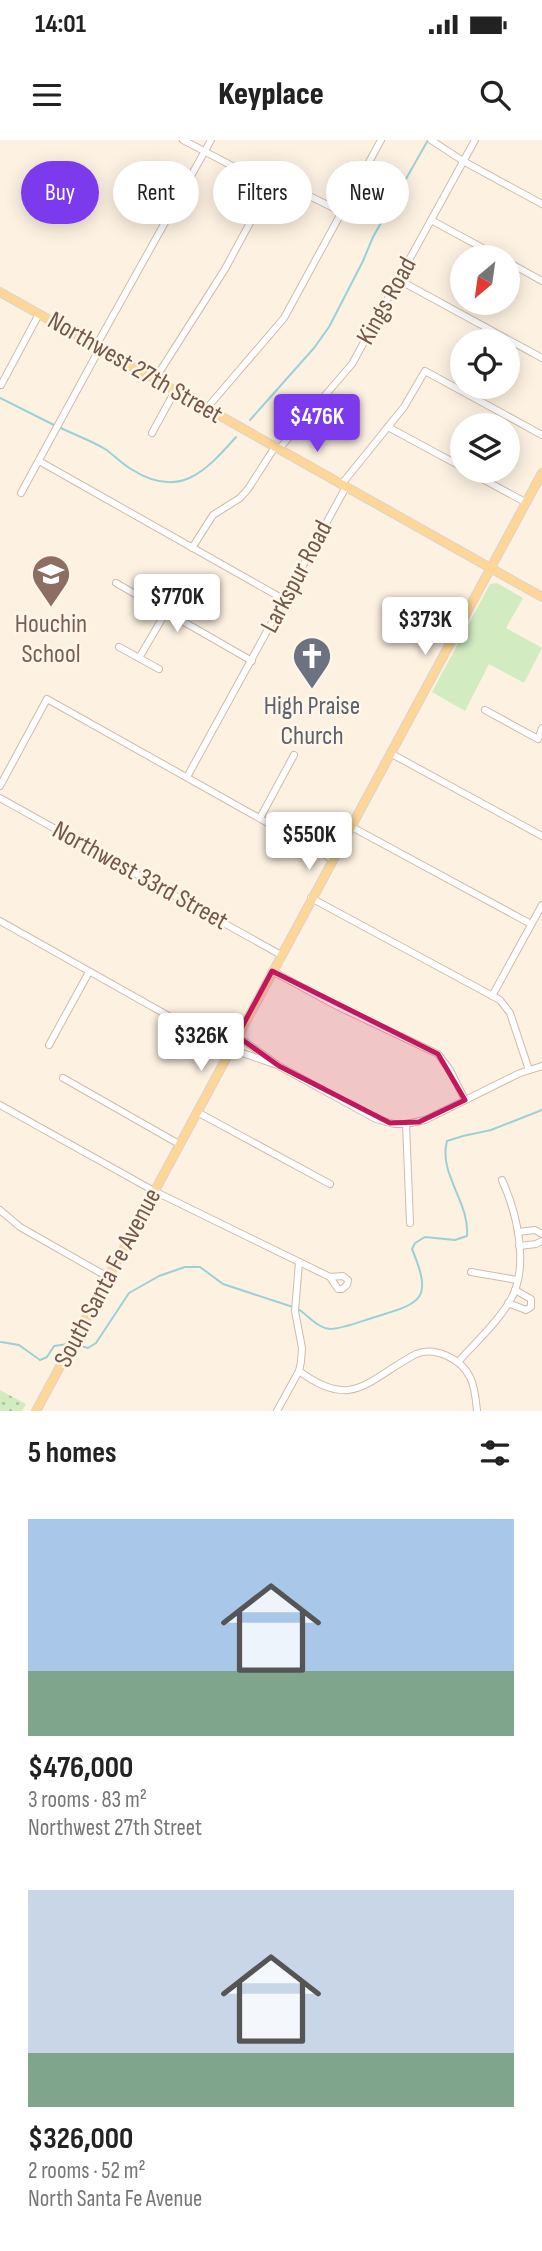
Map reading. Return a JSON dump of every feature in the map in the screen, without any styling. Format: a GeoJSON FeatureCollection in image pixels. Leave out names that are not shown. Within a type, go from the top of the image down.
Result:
{"type":"FeatureCollection","features":[{"type":"Feature","properties":{"kind":"main road","name":"Northwest 27th Street"},"geometry":{"type":"LineString","coordinates":[[0,292],[542,597]]}},
{"type":"Feature","properties":{"kind":"main road","name":"South Santa Fe Avenue"},"geometry":{"type":"LineString","coordinates":[[36,1411],[542,473]]}},
{"type":"Feature","properties":{"kind":"street"},"geometry":{"type":"LineString","coordinates":[[183,140],[222,161]]}},
{"type":"Feature","properties":{"kind":"street"},"geometry":{"type":"LineString","coordinates":[[21,493],[211,140]]}},
{"type":"Feature","properties":{"kind":"street"},"geometry":{"type":"LineString","coordinates":[[370,161],[381,140]]}},
{"type":"Feature","properties":{"kind":"street","name":"Kings Road"},"geometry":{"type":"LineString","coordinates":[[192,548],[213,515],[240,498],[277,448],[347,371],[475,140]]}},
{"type":"Feature","properties":{"kind":"street"},"geometry":{"type":"LineString","coordinates":[[432,141],[542,204]]}},
{"type":"Feature","properties":{"kind":"street"},"geometry":{"type":"LineString","coordinates":[[431,220],[477,245]]}},
{"type":"Feature","properties":{"kind":"street"},"geometry":{"type":"LineString","coordinates":[[155,379],[249,224]]}},
{"type":"Feature","properties":{"kind":"street"},"geometry":{"type":"LineString","coordinates":[[207,408],[284,318],[335,224]]}},
{"type":"Feature","properties":{"kind":"street"},"geometry":{"type":"LineString","coordinates":[[520,269],[542,281]]}},
{"type":"Feature","properties":{"kind":"street"},"geometry":{"type":"LineString","coordinates":[[399,280],[542,358]]}},
{"type":"Feature","properties":{"kind":"street"},"geometry":{"type":"LineString","coordinates":[[1,385],[39,314]]}},
{"type":"Feature","properties":{"kind":"street","name":"Larkspur Road"},"geometry":{"type":"LineString","coordinates":[[187,777],[285,600],[343,486],[404,407],[425,371],[542,435]]}},
{"type":"Feature","properties":{"kind":"street"},"geometry":{"type":"LineString","coordinates":[[152,433],[176,391]]}},
{"type":"Feature","properties":{"kind":"street"},"geometry":{"type":"LineString","coordinates":[[388,427],[450,461]]}},
{"type":"Feature","properties":{"kind":"street"},"geometry":{"type":"LineString","coordinates":[[39,461],[285,600]]}},
{"type":"Feature","properties":{"kind":"street"},"geometry":{"type":"LineString","coordinates":[[490,483],[525,502]]}},
{"type":"Feature","properties":{"kind":"street"},"geometry":{"type":"LineString","coordinates":[[116,583],[252,661]]}},
{"type":"Feature","properties":{"kind":"street"},"geometry":{"type":"LineString","coordinates":[[139,658],[166,612]]}},
{"type":"Feature","properties":{"kind":"street"},"geometry":{"type":"LineString","coordinates":[[119,647],[159,669]]}},
{"type":"Feature","properties":{"kind":"street"},"geometry":{"type":"LineString","coordinates":[[0,786],[47,699],[332,859]]}},
{"type":"Feature","properties":{"kind":"street"},"geometry":{"type":"LineString","coordinates":[[485,710],[538,738],[542,728]]}},
{"type":"Feature","properties":{"kind":"street"},"geometry":{"type":"LineString","coordinates":[[390,753],[542,836]]}},
{"type":"Feature","properties":{"kind":"street"},"geometry":{"type":"LineString","coordinates":[[260,818],[294,755]]}},
{"type":"Feature","properties":{"kind":"street","name":"Northwest 33rd Street"},"geometry":{"type":"LineString","coordinates":[[0,798],[281,955]]}},
{"type":"Feature","properties":{"kind":"street"},"geometry":{"type":"LineString","coordinates":[[350,826],[531,924]]}},
{"type":"Feature","properties":{"kind":"street"},"geometry":{"type":"LineString","coordinates":[[311,898],[504,1004],[510,1013],[529,1070]]}},
{"type":"Feature","properties":{"kind":"street"},"geometry":{"type":"LineString","coordinates":[[492,996],[542,905]]}},
{"type":"Feature","properties":{"kind":"street"},"geometry":{"type":"LineString","coordinates":[[0,921],[222,1046],[279,1066]]}},
{"type":"Feature","properties":{"kind":"street"},"geometry":{"type":"LineString","coordinates":[[272,971],[337,1006],[438,1054],[450,1069],[464,1100]]}},
{"type":"Feature","properties":{"kind":"street"},"geometry":{"type":"LineString","coordinates":[[49,1045],[89,972]]}},
{"type":"Feature","properties":{"kind":"street"},"geometry":{"type":"LineString","coordinates":[[237,1035],[279,1066],[376,1119],[390,1123],[405,1124],[425,1120],[542,1066]]}},
{"type":"Feature","properties":{"kind":"street"},"geometry":{"type":"LineString","coordinates":[[63,1078],[179,1144]]}},
{"type":"Feature","properties":{"kind":"street"},"geometry":{"type":"LineString","coordinates":[[0,1105],[154,1191],[330,1277]]}},
{"type":"Feature","properties":{"kind":"street"},"geometry":{"type":"LineString","coordinates":[[197,1112],[330,1184]]}},
{"type":"Feature","properties":{"kind":"street"},"geometry":{"type":"LineString","coordinates":[[405,1124],[410,1223]]}},
{"type":"Feature","properties":{"kind":"street"},"geometry":{"type":"LineString","coordinates":[[458,1362],[509,1303],[515,1290],[518,1232],[511,1201],[502,1180]]}},
{"type":"Feature","properties":{"kind":"street"},"geometry":{"type":"LineString","coordinates":[[0,1210],[20,1227],[108,1277]]}},
{"type":"Feature","properties":{"kind":"street"},"geometry":{"type":"LineString","coordinates":[[518,1232],[535,1230],[542,1234]]}},
{"type":"Feature","properties":{"kind":"street"},"geometry":{"type":"LineString","coordinates":[[519,1246],[542,1241]]}},
{"type":"Feature","properties":{"kind":"street"},"geometry":{"type":"LineString","coordinates":[[277,1411],[299,1371],[302,1348],[295,1302],[299,1262]]}},
{"type":"Feature","properties":{"kind":"street"},"geometry":{"type":"LineString","coordinates":[[471,1272],[517,1280]]}},
{"type":"Feature","properties":{"kind":"street"},"geometry":{"type":"LineString","coordinates":[[509,1303],[526,1310],[531,1307],[531,1299],[515,1290]]}},
{"type":"Feature","properties":{"kind":"street"},"geometry":{"type":"LineString","coordinates":[[299,1371],[323,1387],[344,1393],[362,1387],[421,1352],[435,1352],[458,1362],[467,1371],[472,1382],[477,1411]]}},
{"type":"Feature","properties":{"kind":"highlighted area"},"geometry":{"type":"Polygon","coordinates":[[[272,971],[438,1054],[465,1100],[419,1122],[390,1123],[279,1066],[237,1036],[272,971]]]}},
{"type":"Feature","properties":{"kind":"green space"},"geometry":{"type":"Polygon","coordinates":[[[497,583],[523,598],[506,628],[542,648],[524,683],[489,664],[465,711],[432,692],[490,584],[497,583]]]}},
{"type":"Feature","properties":{"kind":"green space"},"geometry":{"type":"Polygon","coordinates":[[[0,1390],[26,1404],[22,1411],[0,1411],[0,1390]]]}},
{"type":"Feature","properties":{"kind":"waterway"},"geometry":{"type":"LineString","coordinates":[[250,420],[314,348],[329,327],[373,237],[428,140]]}},
{"type":"Feature","properties":{"kind":"waterway"},"geometry":{"type":"LineString","coordinates":[[0,398],[56,426]]}},
{"type":"Feature","properties":{"kind":"waterway"},"geometry":{"type":"LineString","coordinates":[[61,428],[95,443],[131,469],[163,482],[177,482],[202,471],[236,437]]}},
{"type":"Feature","properties":{"kind":"waterway"},"geometry":{"type":"LineString","coordinates":[[298,1309],[317,1324],[330,1329],[351,1325],[412,1304],[422,1290],[419,1267],[412,1249],[415,1243],[425,1237],[455,1240],[467,1236],[464,1211],[447,1165],[447,1141],[491,1130],[542,1110]]}},
{"type":"Feature","properties":{"kind":"waterway"},"geometry":{"type":"LineString","coordinates":[[74,1344],[88,1348],[96,1343],[129,1293],[159,1276],[185,1267],[200,1267],[223,1284],[293,1307]]}},
{"type":"Feature","properties":{"kind":"waterway"},"geometry":{"type":"LineString","coordinates":[[1,1342],[19,1345],[40,1360],[47,1357],[54,1346],[68,1344]]}},
{"type":"Feature","properties":{"kind":"place","name":"Houchin School"},"geometry":{"type":"Point","coordinates":[51,608]}},
{"type":"Feature","properties":{"kind":"place","name":"High Praise Church"},"geometry":{"type":"Point","coordinates":[312,690]}}]}
